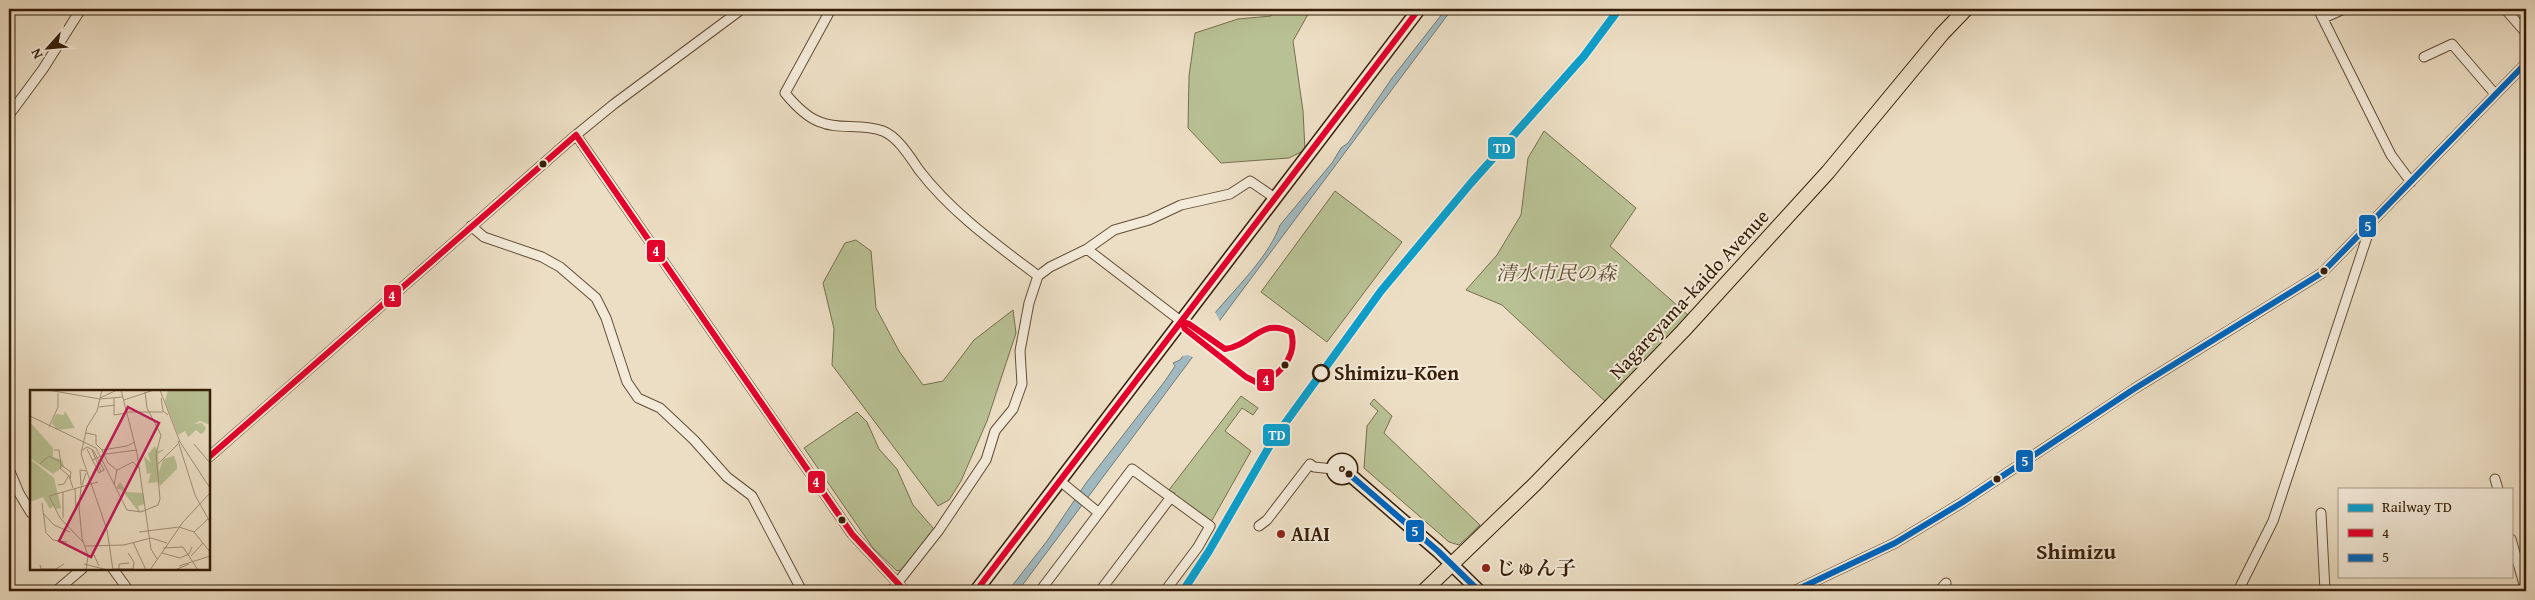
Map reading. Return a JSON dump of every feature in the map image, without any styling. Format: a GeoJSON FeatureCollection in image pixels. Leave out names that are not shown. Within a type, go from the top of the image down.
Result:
{"type":"FeatureCollection","features":[{"type":"Feature","properties":{"kind":"main road","name":"Nagareyama-kaido Avenue"},"geometry":{"type":"LineString","coordinates":[[1424,591],[1548,471],[1716,295],[1828,172],[1942,34],[1966,9]]}},
{"type":"Feature","properties":{"kind":"street"},"geometry":{"type":"LineString","coordinates":[[9,115],[43,69],[81,9]]}},
{"type":"Feature","properties":{"kind":"street"},"geometry":{"type":"LineString","coordinates":[[210,456],[471,226],[614,104],[742,9]]}},
{"type":"Feature","properties":{"kind":"street"},"geometry":{"type":"LineString","coordinates":[[832,9],[785,93],[796,107],[819,122],[862,125],[885,131],[903,148],[934,190],[968,222],[1038,276]]}},
{"type":"Feature","properties":{"kind":"street"},"geometry":{"type":"LineString","coordinates":[[976,591],[1419,9]]}},
{"type":"Feature","properties":{"kind":"street"},"geometry":{"type":"LineString","coordinates":[[2318,9],[2391,155],[2411,182]]}},
{"type":"Feature","properties":{"kind":"street"},"geometry":{"type":"LineString","coordinates":[[2324,18],[2344,9]]}},
{"type":"Feature","properties":{"kind":"street"},"geometry":{"type":"LineString","coordinates":[[2505,9],[2526,33]]}},
{"type":"Feature","properties":{"kind":"street"},"geometry":{"type":"LineString","coordinates":[[2424,58],[2452,44],[2495,94]]}},
{"type":"Feature","properties":{"kind":"street"},"geometry":{"type":"LineString","coordinates":[[1794,591],[1896,543],[1963,502],[2134,390],[2322,273],[2371,225],[2526,63]]}},
{"type":"Feature","properties":{"kind":"street"},"geometry":{"type":"LineString","coordinates":[[576,136],[852,534],[894,588],[905,591]]}},
{"type":"Feature","properties":{"kind":"street"},"geometry":{"type":"LineString","coordinates":[[894,588],[939,530],[986,460],[995,431],[1013,409],[1022,384],[1020,351],[1029,303],[1038,276],[1050,267],[1087,249],[1114,230],[1150,220],[1182,205],[1230,194],[1250,181],[1275,198]]}},
{"type":"Feature","properties":{"kind":"street"},"geometry":{"type":"LineString","coordinates":[[2238,591],[2273,521],[2371,225]]}},
{"type":"Feature","properties":{"kind":"street"},"geometry":{"type":"LineString","coordinates":[[471,226],[484,237],[542,257],[560,267],[596,298],[606,318],[627,382],[638,398],[660,408],[694,440],[727,477],[752,496],[802,591]]}},
{"type":"Feature","properties":{"kind":"street"},"geometry":{"type":"LineString","coordinates":[[1087,249],[1182,322]]}},
{"type":"Feature","properties":{"kind":"street"},"geometry":{"type":"LineString","coordinates":[[1259,526],[1267,520],[1310,464],[1314,467],[1333,469],[1337,462],[1343,460],[1350,466],[1349,474],[1452,564],[1479,591]]}},
{"type":"Feature","properties":{"kind":"street"},"geometry":{"type":"LineString","coordinates":[[9,469],[19,493],[30,511]]}},
{"type":"Feature","properties":{"kind":"street"},"geometry":{"type":"LineString","coordinates":[[1040,591],[1096,510],[1132,469],[1210,526],[1198,547],[1165,591]]}},
{"type":"Feature","properties":{"kind":"street"},"geometry":{"type":"LineString","coordinates":[[2495,479],[2498,488]]}},
{"type":"Feature","properties":{"kind":"street"},"geometry":{"type":"LineString","coordinates":[[1060,481],[1096,510]]}},
{"type":"Feature","properties":{"kind":"street"},"geometry":{"type":"LineString","coordinates":[[1100,591],[1171,497]]}},
{"type":"Feature","properties":{"kind":"street"},"geometry":{"type":"LineString","coordinates":[[2321,513],[2325,591]]}},
{"type":"Feature","properties":{"kind":"street"},"geometry":{"type":"LineString","coordinates":[[2512,542],[2526,591]]}},
{"type":"Feature","properties":{"kind":"street"},"geometry":{"type":"LineString","coordinates":[[56,591],[81,570]]}},
{"type":"Feature","properties":{"kind":"street"},"geometry":{"type":"LineString","coordinates":[[114,570],[130,591]]}},
{"type":"Feature","properties":{"kind":"street"},"geometry":{"type":"LineString","coordinates":[[1939,591],[1946,583]]}},
{"type":"Feature","properties":{"kind":"green space"},"geometry":{"type":"Polygon","coordinates":[[[1269,9],[1311,9],[1293,41],[1303,111],[1305,150],[1289,158],[1221,163],[1188,128],[1189,76],[1195,33],[1238,19],[1271,16],[1269,9]]]}},
{"type":"Feature","properties":{"kind":"green space","name":"清水市民の森"},"geometry":{"type":"Polygon","coordinates":[[[1544,131],[1636,208],[1610,246],[1688,315],[1606,402],[1502,305],[1466,290],[1497,255],[1521,215],[1528,158],[1544,131]]]}},
{"type":"Feature","properties":{"kind":"green space"},"geometry":{"type":"Polygon","coordinates":[[[1335,191],[1402,242],[1327,342],[1261,292],[1335,191]]]}},
{"type":"Feature","properties":{"kind":"green space"},"geometry":{"type":"Polygon","coordinates":[[[856,240],[871,251],[876,308],[899,351],[923,385],[943,381],[974,340],[1013,310],[1016,333],[987,421],[961,481],[949,500],[938,506],[832,365],[834,329],[823,283],[845,243],[856,240]]]}},
{"type":"Feature","properties":{"kind":"green space"},"geometry":{"type":"Polygon","coordinates":[[[1241,396],[1258,408],[1253,415],[1242,408],[1225,431],[1251,451],[1211,522],[1169,490],[1241,396]]]}},
{"type":"Feature","properties":{"kind":"green space"},"geometry":{"type":"Polygon","coordinates":[[[1374,399],[1392,416],[1384,433],[1480,525],[1459,545],[1449,542],[1364,468],[1367,426],[1378,411],[1370,404],[1374,399]]]}},
{"type":"Feature","properties":{"kind":"green space"},"geometry":{"type":"Polygon","coordinates":[[[857,412],[867,422],[879,449],[897,469],[913,505],[934,529],[901,570],[897,571],[873,548],[804,448],[857,412]]]}},
{"type":"Feature","properties":{"kind":"water"},"geometry":{"type":"Polygon","coordinates":[[[1446,9],[1452,9],[1018,591],[1008,591],[1047,541],[1086,483],[1165,381],[1175,366],[1173,363],[1180,360],[1210,319],[1262,258],[1280,225],[1332,163],[1341,148],[1348,143],[1392,78],[1446,9]]]}},
{"type":"Feature","properties":{"kind":"pier"},"geometry":{"type":"Polygon","coordinates":[[[1214,310],[1221,323],[1196,358],[1187,355],[1180,357],[1214,310]]]}},
{"type":"Feature","properties":{"kind":"rail line","name":"TD"},"geometry":{"type":"LineString","coordinates":[[1183,591],[1209,551],[1273,440],[1381,291],[1471,183],[1584,56],[1619,9]]}},
{"type":"Feature","properties":{"kind":"transit line","name":"4"},"geometry":{"type":"LineString","coordinates":[[976,591],[1419,9]]}},
{"type":"Feature","properties":{"kind":"transit line","name":"5"},"geometry":{"type":"LineString","coordinates":[[1794,591],[1895,543],[1963,502],[2134,389],[2322,273],[2526,63]]}},
{"type":"Feature","properties":{"kind":"transit line","name":"4"},"geometry":{"type":"LineString","coordinates":[[576,135],[852,534],[905,591]]}},
{"type":"Feature","properties":{"kind":"transit line","name":"4"},"geometry":{"type":"LineString","coordinates":[[210,456],[576,135]]}},
{"type":"Feature","properties":{"kind":"transit line","name":"4"},"geometry":{"type":"LineString","coordinates":[[1182,322],[1189,324],[1225,349],[1235,347],[1264,330],[1281,328],[1291,332],[1292,349],[1280,370],[1273,376],[1258,383],[1246,377],[1185,329],[1182,322]]}},
{"type":"Feature","properties":{"kind":"transit line","name":"5"},"geometry":{"type":"LineString","coordinates":[[1349,474],[1438,551],[1479,591]]}},
{"type":"Feature","properties":{"kind":"place","name":"Shimizu-Kōen"},"geometry":{"type":"Point","coordinates":[1321,373]}},
{"type":"Feature","properties":{"kind":"place","name":"AIAI"},"geometry":{"type":"Point","coordinates":[1281,534]}},
{"type":"Feature","properties":{"kind":"place","name":"じゅん子"},"geometry":{"type":"Point","coordinates":[1486,568]}},
{"type":"Feature","properties":{"kind":"district","name":"Shimizu"},"geometry":{"type":"Point","coordinates":[2076,551]}}]}
